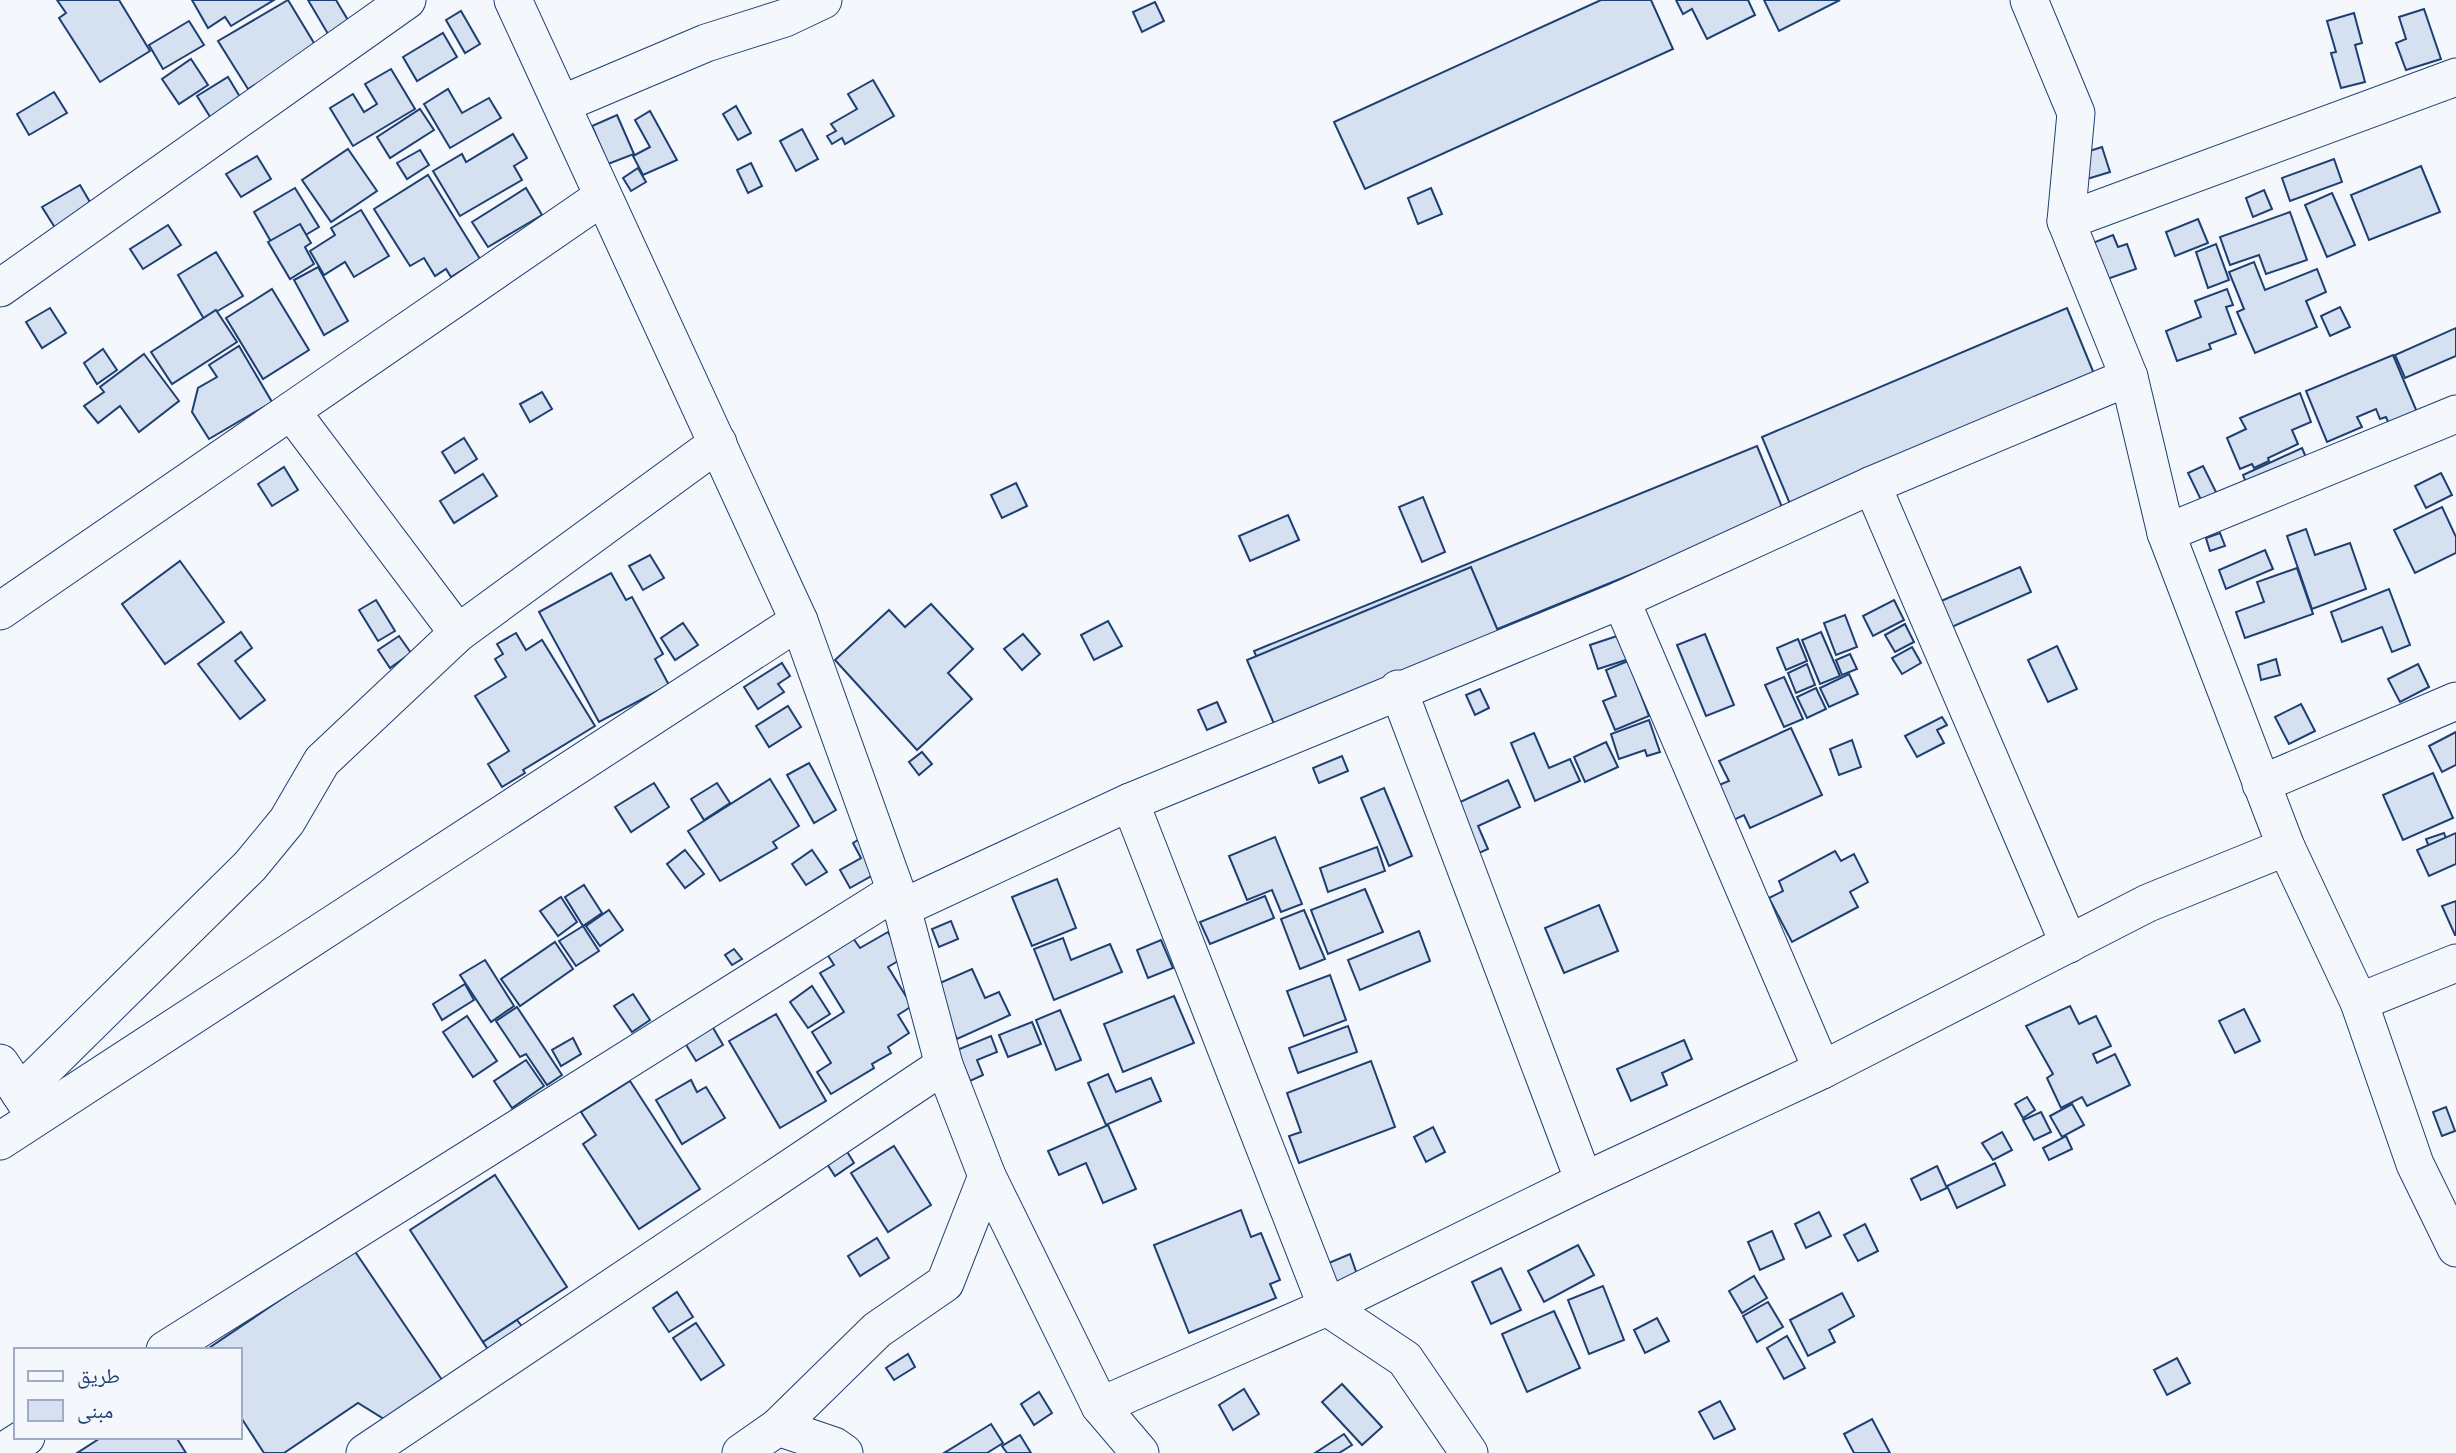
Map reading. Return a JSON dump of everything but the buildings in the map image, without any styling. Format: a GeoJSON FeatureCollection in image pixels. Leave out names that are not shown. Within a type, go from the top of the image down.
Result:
{"type":"FeatureCollection","features":[{"type":"Feature","properties":{"kind":"street"},"geometry":{"type":"LineString","coordinates":[[0,288],[407,0]]}},
{"type":"Feature","properties":{"kind":"street"},"geometry":{"type":"LineString","coordinates":[[513,0],[799,621],[899,899],[944,1065],[987,1176],[1100,1406],[1140,1453]]}},
{"type":"Feature","properties":{"kind":"street"},"geometry":{"type":"LineString","coordinates":[[562,104],[706,43],[785,18],[822,0]]}},
{"type":"Feature","properties":{"kind":"street"},"geometry":{"type":"LineString","coordinates":[[2029,0],[2077,113],[2066,221],[2129,377],[2166,533],[2286,847],[2359,1002],[2415,1164],[2456,1248]]}},
{"type":"Feature","properties":{"kind":"street"},"geometry":{"type":"LineString","coordinates":[[2066,221],[2456,77]]}},
{"type":"Feature","properties":{"kind":"street"},"geometry":{"type":"LineString","coordinates":[[0,611],[602,197]]}},
{"type":"Feature","properties":{"kind":"street"},"geometry":{"type":"LineString","coordinates":[[168,1348],[899,899],[1398,689],[1621,600],[1872,485],[2129,377]]}},
{"type":"Feature","properties":{"kind":"street"},"geometry":{"type":"LineString","coordinates":[[291,411],[458,633]]}},
{"type":"Feature","properties":{"kind":"street"},"geometry":{"type":"LineString","coordinates":[[2166,533],[2456,414]]}},
{"type":"Feature","properties":{"kind":"street"},"geometry":{"type":"LineString","coordinates":[[0,1142],[28,1105],[250,866],[287,821],[322,761],[458,633],[718,443]]}},
{"type":"Feature","properties":{"kind":"street"},"geometry":{"type":"LineString","coordinates":[[1872,485],[2069,944]]}},
{"type":"Feature","properties":{"kind":"street"},"geometry":{"type":"LineString","coordinates":[[1621,600],[1822,1070]]}},
{"type":"Feature","properties":{"kind":"street"},"geometry":{"type":"LineString","coordinates":[[28,1105],[799,621]]}},
{"type":"Feature","properties":{"kind":"street"},"geometry":{"type":"LineString","coordinates":[[1398,689],[1584,1181]]}},
{"type":"Feature","properties":{"kind":"street"},"geometry":{"type":"LineString","coordinates":[[2261,784],[2456,701]]}},
{"type":"Feature","properties":{"kind":"street"},"geometry":{"type":"LineString","coordinates":[[1130,802],[1327,1307],[1405,1359],[1469,1453]]}},
{"type":"Feature","properties":{"kind":"street"},"geometry":{"type":"LineString","coordinates":[[1100,1406],[1327,1307],[1584,1181],[1822,1070],[2148,903],[2286,847]]}},
{"type":"Feature","properties":{"kind":"street"},"geometry":{"type":"LineString","coordinates":[[2359,1002],[2456,963]]}},
{"type":"Feature","properties":{"kind":"street"},"geometry":{"type":"LineString","coordinates":[[0,1063],[28,1105]]}},
{"type":"Feature","properties":{"kind":"street"},"geometry":{"type":"LineString","coordinates":[[365,1453],[944,1065]]}},
{"type":"Feature","properties":{"kind":"street"},"geometry":{"type":"LineString","coordinates":[[741,1453],[778,1427],[877,1331],[945,1283],[987,1176]]}},
{"type":"Feature","properties":{"kind":"street"},"geometry":{"type":"LineString","coordinates":[[778,1427],[834,1446],[844,1453]]}},
{"type":"Feature","properties":{"kind":"street"},"geometry":{"type":"LineString","coordinates":[[1,1453],[23,1439]]}}]}
